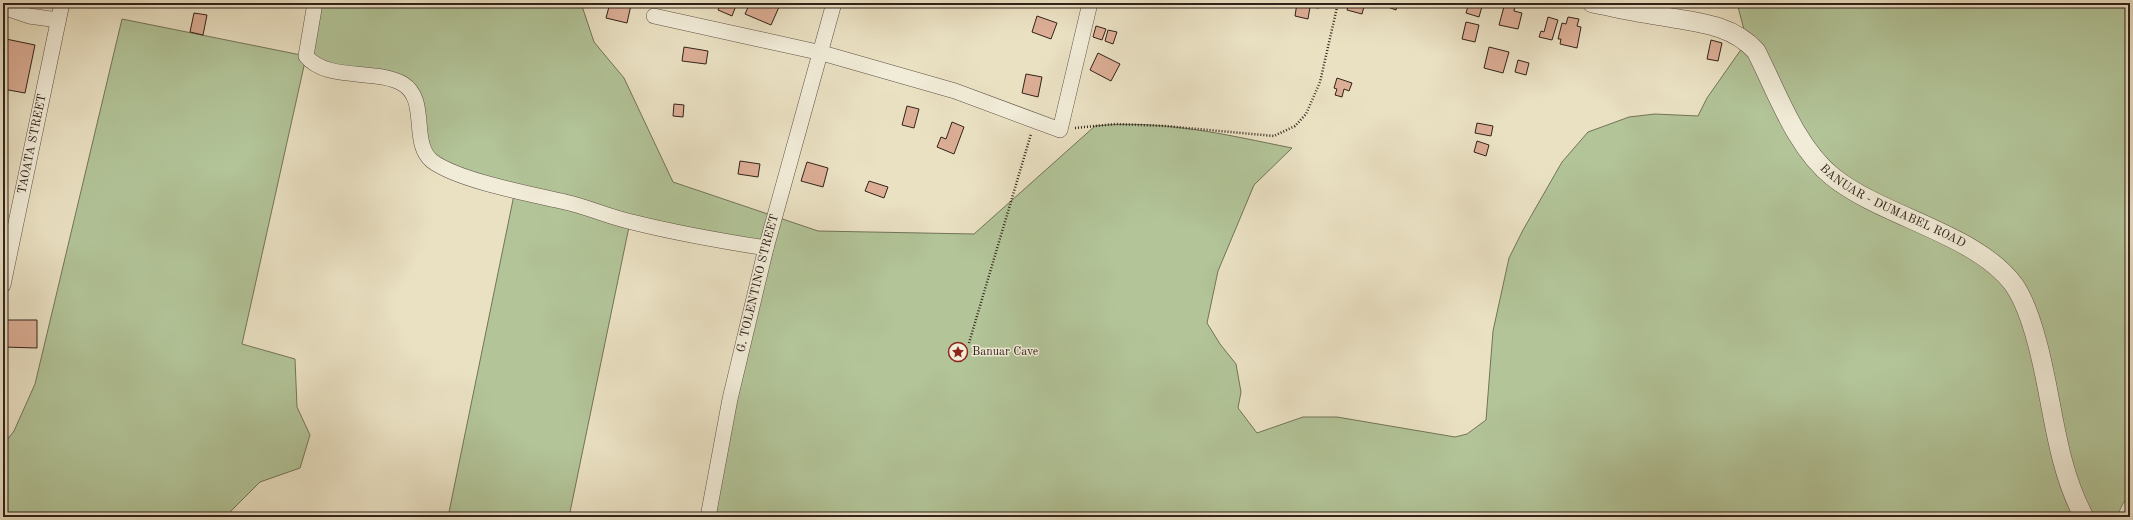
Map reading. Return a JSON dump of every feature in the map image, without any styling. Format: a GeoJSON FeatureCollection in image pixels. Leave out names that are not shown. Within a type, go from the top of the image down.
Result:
{"type":"FeatureCollection","features":[{"type":"Feature","properties":{"kind":"street","name":"TAOATA STREET"},"geometry":{"type":"LineString","coordinates":[[3,285],[62,3]]}},
{"type":"Feature","properties":{"kind":"street"},"geometry":{"type":"LineString","coordinates":[[315,3],[306,56],[312,63],[323,68],[389,80],[406,86],[412,93],[418,109],[424,148],[431,160],[446,169],[468,177],[569,203],[630,222],[686,235],[766,248]]}},
{"type":"Feature","properties":{"kind":"street","name":"G. TOLENTINO STREET"},"geometry":{"type":"LineString","coordinates":[[708,517],[730,400],[766,248],[822,53],[834,3]]}},
{"type":"Feature","properties":{"kind":"street"},"geometry":{"type":"LineString","coordinates":[[654,16],[822,53],[955,91],[1035,122],[1060,130],[1090,3]]}},
{"type":"Feature","properties":{"kind":"street","name":"BANUAR - DUMABEL ROAD"},"geometry":{"type":"LineString","coordinates":[[1592,3],[1699,22],[1734,33],[1747,41],[1756,51],[1800,138],[1815,159],[1833,177],[1858,193],[1966,247],[1992,262],[2014,286],[2031,321],[2041,358],[2063,466],[2084,517]]}},
{"type":"Feature","properties":{"kind":"street"},"geometry":{"type":"LineString","coordinates":[[3,7],[29,16],[58,20]]}},
{"type":"Feature","properties":{"kind":"street"},"geometry":{"type":"LineString","coordinates":[[2125,517],[2130,507]]}},
{"type":"Feature","properties":{"kind":"path"},"geometry":{"type":"LineString","coordinates":[[1060,130],[1115,124],[1165,126],[1274,136],[1295,126],[1306,114],[1320,82],[1338,3]]}},
{"type":"Feature","properties":{"kind":"path"},"geometry":{"type":"LineString","coordinates":[[969,344],[1035,122]]}},
{"type":"Feature","properties":{"kind":"green space"},"geometry":{"type":"Polygon","coordinates":[[[315,3],[581,3],[594,42],[624,78],[673,182],[818,231],[974,234],[1095,126],[1120,124],[1170,126],[1219,133],[1292,148],[1254,185],[1218,271],[1207,323],[1220,344],[1236,364],[1241,392],[1238,408],[1257,433],[1303,417],[1337,417],[1455,437],[1467,434],[1486,420],[1493,331],[1509,258],[1523,230],[1562,162],[1588,132],[1629,117],[1655,114],[1698,116],[1707,98],[1747,41],[1737,3],[2130,3],[2130,517],[708,517],[766,249],[630,222],[569,517],[448,517],[515,190],[431,160],[412,93],[306,57],[242,344],[295,359],[297,407],[310,435],[300,468],[260,482],[230,512],[228,517],[3,517],[3,445],[14,431],[35,384],[122,19],[306,56],[315,3]]]}},
{"type":"Feature","properties":{"kind":"building"},"geometry":{"type":"Polygon","coordinates":[[[610,3],[631,5],[627,23],[606,18],[610,3]]]}},
{"type":"Feature","properties":{"kind":"building"},"geometry":{"type":"Polygon","coordinates":[[[721,3],[737,3],[732,16],[718,10],[721,3]]]}},
{"type":"Feature","properties":{"kind":"building"},"geometry":{"type":"Polygon","coordinates":[[[750,3],[769,3],[779,7],[771,25],[745,14],[750,3]]]}},
{"type":"Feature","properties":{"kind":"building"},"geometry":{"type":"Polygon","coordinates":[[[1297,3],[1320,3],[1319,8],[1310,7],[1308,19],[1295,16],[1297,3]]]}},
{"type":"Feature","properties":{"kind":"building"},"geometry":{"type":"Polygon","coordinates":[[[1349,3],[1365,3],[1362,14],[1347,10],[1349,3]]]}},
{"type":"Feature","properties":{"kind":"building"},"geometry":{"type":"Polygon","coordinates":[[[1386,3],[1398,3],[1396,10],[1385,6],[1386,3]]]}},
{"type":"Feature","properties":{"kind":"building"},"geometry":{"type":"Polygon","coordinates":[[[1469,3],[1483,3],[1479,17],[1466,13],[1469,3]]]}},
{"type":"Feature","properties":{"kind":"building"},"geometry":{"type":"Polygon","coordinates":[[[1505,3],[1515,6],[1514,11],[1522,13],[1518,29],[1499,25],[1505,3]]]}},
{"type":"Feature","properties":{"kind":"building"},"geometry":{"type":"Polygon","coordinates":[[[194,13],[207,15],[203,35],[190,32],[194,13]]]}},
{"type":"Feature","properties":{"kind":"building"},"geometry":{"type":"Polygon","coordinates":[[[1037,16],[1057,23],[1051,39],[1032,32],[1037,16]]]}},
{"type":"Feature","properties":{"kind":"building"},"geometry":{"type":"Polygon","coordinates":[[[1548,17],[1558,20],[1552,40],[1539,37],[1541,31],[1544,32],[1548,17]]]}},
{"type":"Feature","properties":{"kind":"building"},"geometry":{"type":"Polygon","coordinates":[[[1568,17],[1579,19],[1577,26],[1581,27],[1577,48],[1560,44],[1561,39],[1558,39],[1562,23],[1566,24],[1568,17]]]}},
{"type":"Feature","properties":{"kind":"building"},"geometry":{"type":"Polygon","coordinates":[[[1466,22],[1479,25],[1475,42],[1462,39],[1466,22]]]}},
{"type":"Feature","properties":{"kind":"building"},"geometry":{"type":"Polygon","coordinates":[[[1096,26],[1106,29],[1102,40],[1093,37],[1096,26]]]}},
{"type":"Feature","properties":{"kind":"building"},"geometry":{"type":"Polygon","coordinates":[[[1108,30],[1117,32],[1113,44],[1105,41],[1108,30]]]}},
{"type":"Feature","properties":{"kind":"building"},"geometry":{"type":"Polygon","coordinates":[[[6,39],[35,45],[25,93],[3,89],[3,55],[6,39]]]}},
{"type":"Feature","properties":{"kind":"building"},"geometry":{"type":"Polygon","coordinates":[[[1711,40],[1722,43],[1718,61],[1707,59],[1711,40]]]}},
{"type":"Feature","properties":{"kind":"building"},"geometry":{"type":"Polygon","coordinates":[[[684,47],[708,51],[706,64],[682,61],[684,47]]]}},
{"type":"Feature","properties":{"kind":"building"},"geometry":{"type":"Polygon","coordinates":[[[1489,47],[1509,52],[1503,73],[1484,68],[1489,47]]]}},
{"type":"Feature","properties":{"kind":"building"},"geometry":{"type":"Polygon","coordinates":[[[1098,53],[1120,64],[1111,81],[1090,70],[1098,53]]]}},
{"type":"Feature","properties":{"kind":"building"},"geometry":{"type":"Polygon","coordinates":[[[1518,60],[1529,63],[1526,75],[1515,72],[1518,60]]]}},
{"type":"Feature","properties":{"kind":"building"},"geometry":{"type":"Polygon","coordinates":[[[1026,74],[1042,77],[1038,97],[1022,93],[1026,74]]]}},
{"type":"Feature","properties":{"kind":"building"},"geometry":{"type":"Polygon","coordinates":[[[1337,78],[1352,83],[1349,91],[1344,89],[1342,97],[1335,95],[1337,89],[1334,88],[1337,78]]]}},
{"type":"Feature","properties":{"kind":"building"},"geometry":{"type":"Polygon","coordinates":[[[674,104],[684,105],[683,117],[673,116],[674,104]]]}},
{"type":"Feature","properties":{"kind":"building"},"geometry":{"type":"Polygon","coordinates":[[[907,106],[919,109],[914,128],[902,125],[907,106]]]}},
{"type":"Feature","properties":{"kind":"building"},"geometry":{"type":"Polygon","coordinates":[[[952,122],[964,127],[954,154],[937,147],[941,137],[946,139],[952,122]]]}},
{"type":"Feature","properties":{"kind":"building"},"geometry":{"type":"Polygon","coordinates":[[[1477,123],[1493,126],[1491,136],[1475,133],[1477,123]]]}},
{"type":"Feature","properties":{"kind":"building"},"geometry":{"type":"Polygon","coordinates":[[[1477,141],[1489,145],[1486,156],[1474,152],[1477,141]]]}},
{"type":"Feature","properties":{"kind":"building"},"geometry":{"type":"Polygon","coordinates":[[[740,161],[760,164],[758,177],[738,174],[740,161]]]}},
{"type":"Feature","properties":{"kind":"building"},"geometry":{"type":"Polygon","coordinates":[[[807,162],[828,168],[823,187],[801,181],[807,162]]]}},
{"type":"Feature","properties":{"kind":"building"},"geometry":{"type":"Polygon","coordinates":[[[869,181],[888,187],[884,198],[865,191],[869,181]]]}},
{"type":"Feature","properties":{"kind":"building"},"geometry":{"type":"Polygon","coordinates":[[[3,320],[37,320],[37,348],[3,347],[3,320]]]}},
{"type":"Feature","properties":{"kind":"place","name":"Banuar Cave"},"geometry":{"type":"Point","coordinates":[958,352]}}]}
